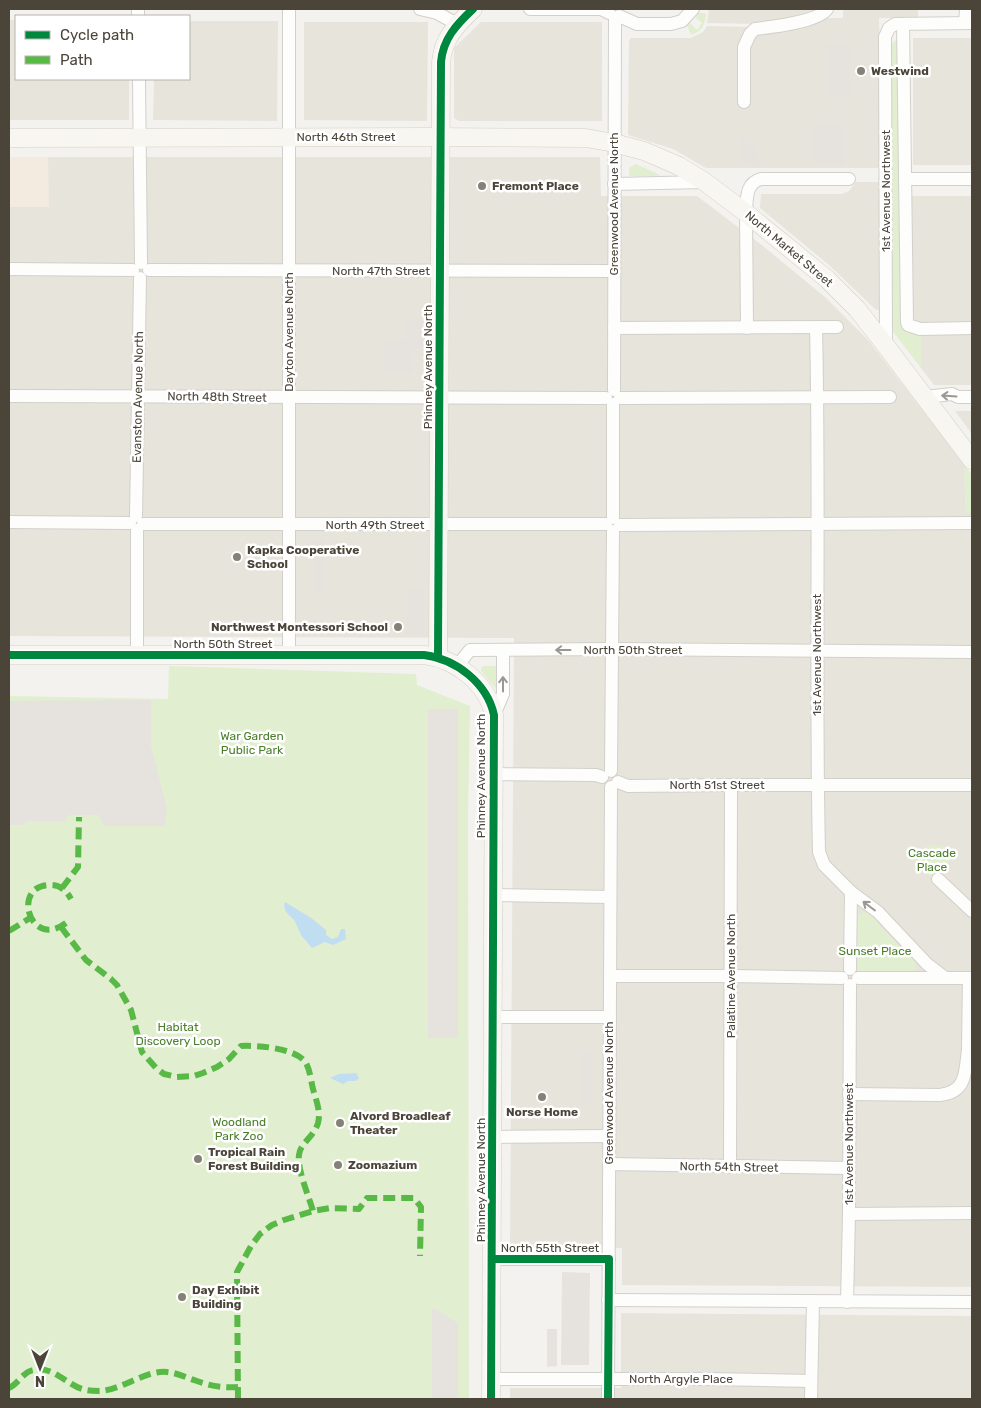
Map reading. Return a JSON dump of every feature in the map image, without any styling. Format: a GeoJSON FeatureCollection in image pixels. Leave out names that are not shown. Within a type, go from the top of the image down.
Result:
{"type":"FeatureCollection","features":[{"type":"Feature","properties":{"kind":"street","name":"Dayton Avenue North"},"geometry":{"type":"LineString","coordinates":[[289,9],[289,655]]}},
{"type":"Feature","properties":{"kind":"street"},"geometry":{"type":"LineString","coordinates":[[420,9],[437,13],[456,24]]}},
{"type":"Feature","properties":{"kind":"street","name":"Phinney Avenue North"},"geometry":{"type":"LineString","coordinates":[[472,9],[456,24],[447,38],[442,54],[438,657],[457,666],[468,674],[482,689],[490,702],[494,715],[491,1399]]}},
{"type":"Feature","properties":{"kind":"street"},"geometry":{"type":"LineString","coordinates":[[530,9],[601,9],[637,24],[677,23],[690,13]]}},
{"type":"Feature","properties":{"kind":"street"},"geometry":{"type":"LineString","coordinates":[[903,24],[969,23],[966,9]]}},
{"type":"Feature","properties":{"kind":"street"},"geometry":{"type":"LineString","coordinates":[[744,102],[744,47],[750,34],[755,30],[796,22],[817,16],[826,11]]}},
{"type":"Feature","properties":{"kind":"street","name":"Greenwood Avenue North"},"geometry":{"type":"LineString","coordinates":[[607,774],[612,649],[614,13]]}},
{"type":"Feature","properties":{"kind":"street","name":"1st Avenue Northwest"},"geometry":{"type":"LineString","coordinates":[[886,346],[885,37],[888,28],[895,24],[903,24],[907,322],[908,325],[920,329],[972,328]]}},
{"type":"Feature","properties":{"kind":"street","name":"Evanston Avenue North"},"geometry":{"type":"LineString","coordinates":[[137,655],[136,523],[141,270],[139,80]]}},
{"type":"Feature","properties":{"kind":"street","name":"North 46th Street"},"geometry":{"type":"LineString","coordinates":[[9,138],[586,138],[644,151],[679,166]]}},
{"type":"Feature","properties":{"kind":"street","name":"North Market Street"},"geometry":{"type":"LineString","coordinates":[[679,166],[705,182],[827,279],[857,310],[886,346],[972,460]]}},
{"type":"Feature","properties":{"kind":"street"},"geometry":{"type":"LineString","coordinates":[[747,328],[746,214],[747,195],[750,186],[755,180],[761,179],[849,179]]}},
{"type":"Feature","properties":{"kind":"street"},"geometry":{"type":"LineString","coordinates":[[905,179],[972,179]]}},
{"type":"Feature","properties":{"kind":"street"},"geometry":{"type":"LineString","coordinates":[[614,184],[705,182]]}},
{"type":"Feature","properties":{"kind":"street","name":"North 47th Street"},"geometry":{"type":"LineString","coordinates":[[9,269],[613,271]]}},
{"type":"Feature","properties":{"kind":"street","name":"1st Avenue Northwest"},"geometry":{"type":"LineString","coordinates":[[816,327],[818,524],[816,652],[819,852],[824,865],[852,892],[847,1302]]}},
{"type":"Feature","properties":{"kind":"street"},"geometry":{"type":"LineString","coordinates":[[614,328],[837,327]]}},
{"type":"Feature","properties":{"kind":"street"},"geometry":{"type":"LineString","coordinates":[[925,398],[952,394],[958,398],[972,398]]}},
{"type":"Feature","properties":{"kind":"street","name":"North 48th Street"},"geometry":{"type":"LineString","coordinates":[[9,396],[290,398],[890,397]]}},
{"type":"Feature","properties":{"kind":"street","name":"North 49th Street"},"geometry":{"type":"LineString","coordinates":[[9,522],[289,525],[972,524]]}},
{"type":"Feature","properties":{"kind":"street","name":"North 50th Street"},"geometry":{"type":"LineString","coordinates":[[457,666],[470,650],[612,649],[972,652]]}},
{"type":"Feature","properties":{"kind":"street","name":"Phinney Avenue North"},"geometry":{"type":"LineString","coordinates":[[494,715],[503,694],[503,650]]}},
{"type":"Feature","properties":{"kind":"street","name":"North 50th Street"},"geometry":{"type":"LineString","coordinates":[[9,655],[421,655],[438,657]]}},
{"type":"Feature","properties":{"kind":"street"},"geometry":{"type":"LineString","coordinates":[[493,774],[618,775],[615,785]]}},
{"type":"Feature","properties":{"kind":"street","name":"Greenwood Avenue North"},"geometry":{"type":"LineString","coordinates":[[608,1399],[610,897],[615,785]]}},
{"type":"Feature","properties":{"kind":"street","name":"North 51st Street"},"geometry":{"type":"LineString","coordinates":[[615,785],[972,785]]}},
{"type":"Feature","properties":{"kind":"street","name":"Palatine Avenue North"},"geometry":{"type":"LineString","coordinates":[[730,1167],[732,785]]}},
{"type":"Feature","properties":{"kind":"street"},"geometry":{"type":"LineString","coordinates":[[938,879],[972,911]]}},
{"type":"Feature","properties":{"kind":"street"},"geometry":{"type":"LineString","coordinates":[[852,892],[878,912],[927,964],[944,978]]}},
{"type":"Feature","properties":{"kind":"street"},"geometry":{"type":"LineString","coordinates":[[493,895],[610,897]]}},
{"type":"Feature","properties":{"kind":"street"},"geometry":{"type":"LineString","coordinates":[[610,976],[970,978],[970,1050],[964,1080],[958,1087],[950,1094],[940,1095],[849,1094]]}},
{"type":"Feature","properties":{"kind":"street"},"geometry":{"type":"LineString","coordinates":[[492,1017],[610,1017]]}},
{"type":"Feature","properties":{"kind":"street"},"geometry":{"type":"LineString","coordinates":[[493,1138],[609,1136]]}},
{"type":"Feature","properties":{"kind":"street","name":"North 54th Street"},"geometry":{"type":"LineString","coordinates":[[609,1164],[849,1168]]}},
{"type":"Feature","properties":{"kind":"street"},"geometry":{"type":"LineString","coordinates":[[849,1214],[972,1213]]}},
{"type":"Feature","properties":{"kind":"street","name":"North 55th Street"},"geometry":{"type":"LineString","coordinates":[[492,1259],[609,1259]]}},
{"type":"Feature","properties":{"kind":"street"},"geometry":{"type":"LineString","coordinates":[[608,1300],[972,1302]]}},
{"type":"Feature","properties":{"kind":"street"},"geometry":{"type":"LineString","coordinates":[[811,1399],[813,1301]]}},
{"type":"Feature","properties":{"kind":"street","name":"North Argyle Place"},"geometry":{"type":"LineString","coordinates":[[492,1379],[812,1381]]}},
{"type":"Feature","properties":{"kind":"shaded area"},"geometry":{"type":"Polygon","coordinates":[[[709,9],[823,9],[818,13],[760,24],[707,23],[709,9]]]}},
{"type":"Feature","properties":{"kind":"shaded area"},"geometry":{"type":"Polygon","coordinates":[[[843,9],[918,9],[918,18],[879,18],[884,168],[706,168],[673,149],[628,135],[629,41],[631,38],[691,38],[703,32],[707,26],[749,27],[823,18],[843,18],[843,9]]]}},
{"type":"Feature","properties":{"kind":"shaded area"},"geometry":{"type":"Polygon","coordinates":[[[9,20],[15,20],[15,80],[129,80],[129,120],[9,120],[9,20]]]}},
{"type":"Feature","properties":{"kind":"shaded area"},"geometry":{"type":"Polygon","coordinates":[[[190,21],[278,21],[277,121],[153,120],[154,80],[190,80],[190,21]]]}},
{"type":"Feature","properties":{"kind":"shaded area"},"geometry":{"type":"Polygon","coordinates":[[[304,22],[428,22],[427,121],[304,120],[304,22]]]}},
{"type":"Feature","properties":{"kind":"shaded area"},"geometry":{"type":"Polygon","coordinates":[[[481,22],[602,22],[602,121],[459,121],[454,118],[454,48],[481,22]]]}},
{"type":"Feature","properties":{"kind":"shaded area"},"geometry":{"type":"Polygon","coordinates":[[[913,38],[972,38],[972,165],[913,165],[913,38]]]}},
{"type":"Feature","properties":{"kind":"shaded area"},"geometry":{"type":"Polygon","coordinates":[[[827,45],[850,45],[850,97],[827,97],[827,45]]]}},
{"type":"Feature","properties":{"kind":"shaded area"},"geometry":{"type":"Polygon","coordinates":[[[814,126],[845,126],[845,165],[814,165],[814,126]]]}},
{"type":"Feature","properties":{"kind":"shaded area"},"geometry":{"type":"Polygon","coordinates":[[[739,135],[747,135],[747,162],[739,162],[739,135]]]}},
{"type":"Feature","properties":{"kind":"shaded area"},"geometry":{"type":"Polygon","coordinates":[[[748,141],[755,141],[756,156],[758,156],[763,164],[757,168],[748,163],[748,141]]]}},
{"type":"Feature","properties":{"kind":"shaded area"},"geometry":{"type":"Polygon","coordinates":[[[9,157],[48,157],[49,207],[9,207],[9,157]]]}},
{"type":"Feature","properties":{"kind":"shaded area"},"geometry":{"type":"Polygon","coordinates":[[[48,157],[600,157],[601,196],[697,196],[763,246],[825,297],[868,340],[964,464],[966,513],[972,513],[972,1287],[622,1285],[622,1248],[510,1247],[514,638],[9,636],[9,207],[48,207],[48,157]]]}},
{"type":"Feature","properties":{"kind":"shaded area"},"geometry":{"type":"Polygon","coordinates":[[[856,182],[881,182],[880,309],[878,310],[829,265],[760,208],[761,194],[842,194],[849,191],[856,182]]]}},
{"type":"Feature","properties":{"kind":"shaded area"},"geometry":{"type":"Polygon","coordinates":[[[912,196],[972,196],[972,325],[917,325],[911,319],[912,196]]]}},
{"type":"Feature","properties":{"kind":"shaded area"},"geometry":{"type":"Polygon","coordinates":[[[405,320],[424,320],[423,349],[413,349],[413,373],[384,373],[383,341],[405,340],[405,320]]]}},
{"type":"Feature","properties":{"kind":"shaded area"},"geometry":{"type":"Polygon","coordinates":[[[972,330],[972,385],[934,385],[921,368],[921,332],[972,330]]]}},
{"type":"Feature","properties":{"kind":"shaded area"},"geometry":{"type":"Polygon","coordinates":[[[955,411],[972,411],[972,434],[955,411]]]}},
{"type":"Feature","properties":{"kind":"shaded area"},"geometry":{"type":"Polygon","coordinates":[[[314,539],[325,539],[325,592],[314,592],[314,539]]]}},
{"type":"Feature","properties":{"kind":"shaded area"},"geometry":{"type":"Polygon","coordinates":[[[407,590],[424,590],[424,635],[407,635],[407,590]]]}},
{"type":"Feature","properties":{"kind":"shaded area"},"geometry":{"type":"Polygon","coordinates":[[[151,700],[151,746],[167,809],[165,826],[104,826],[99,815],[69,815],[64,821],[26,821],[23,825],[9,825],[9,701],[151,700]]]}},
{"type":"Feature","properties":{"kind":"shaded area"},"geometry":{"type":"Polygon","coordinates":[[[428,709],[458,709],[458,1038],[428,1038],[428,709]]]}},
{"type":"Feature","properties":{"kind":"shaded area"},"geometry":{"type":"Polygon","coordinates":[[[580,1052],[592,1052],[592,1104],[580,1104],[580,1052]]]}},
{"type":"Feature","properties":{"kind":"shaded area"},"geometry":{"type":"Polygon","coordinates":[[[562,1272],[590,1273],[589,1365],[561,1365],[562,1272]]]}},
{"type":"Feature","properties":{"kind":"shaded area"},"geometry":{"type":"Polygon","coordinates":[[[432,1307],[458,1323],[458,1399],[432,1399],[432,1307]]]}},
{"type":"Feature","properties":{"kind":"shaded area"},"geometry":{"type":"Polygon","coordinates":[[[621,1313],[972,1316],[972,1399],[510,1399],[510,1388],[621,1388],[621,1313]]]}},
{"type":"Feature","properties":{"kind":"shaded area"},"geometry":{"type":"Polygon","coordinates":[[[547,1329],[557,1329],[557,1366],[547,1367],[547,1329]]]}},
{"type":"Feature","properties":{"kind":"green space"},"geometry":{"type":"Polygon","coordinates":[[[698,13],[706,13],[704,24],[701,29],[691,35],[687,25],[690,23],[697,30],[702,23],[696,18],[698,13]]]}},
{"type":"Feature","properties":{"kind":"green space"},"geometry":{"type":"Polygon","coordinates":[[[897,40],[901,308],[921,332],[921,368],[891,329],[892,45],[897,40]]]}},
{"type":"Feature","properties":{"kind":"green space"},"geometry":{"type":"Polygon","coordinates":[[[636,164],[660,176],[629,176],[629,168],[636,164]]]}},
{"type":"Feature","properties":{"kind":"green space"},"geometry":{"type":"Polygon","coordinates":[[[964,464],[972,475],[972,513],[966,513],[964,464]]]}},
{"type":"Feature","properties":{"kind":"green space","name":"Woodland Park Zoo"},"geometry":{"type":"Polygon","coordinates":[[[169,666],[416,674],[417,685],[470,706],[468,818],[469,1399],[9,1399],[9,696],[168,699],[169,666]]]}},
{"type":"Feature","properties":{"kind":"green space"},"geometry":{"type":"Polygon","coordinates":[[[483,666],[499,666],[499,693],[481,671],[483,666]]]}},
{"type":"Feature","properties":{"kind":"green space","name":"Cascade Place"},"geometry":{"type":"Polygon","coordinates":[[[934,845],[947,847],[954,854],[935,881],[917,864],[916,858],[924,847],[934,845]]]}},
{"type":"Feature","properties":{"kind":"green space","name":"Sunset Place"},"geometry":{"type":"Polygon","coordinates":[[[873,912],[879,917],[880,926],[915,961],[915,970],[864,972],[856,968],[857,915],[873,912]]]}},
{"type":"Feature","properties":{"kind":"water"},"geometry":{"type":"Polygon","coordinates":[[[285,902],[311,918],[326,930],[326,935],[332,939],[338,937],[341,929],[345,929],[346,939],[333,945],[325,942],[312,948],[301,935],[295,921],[286,912],[285,902]]]}},
{"type":"Feature","properties":{"kind":"water"},"geometry":{"type":"Polygon","coordinates":[[[356,1073],[359,1078],[356,1081],[348,1081],[343,1084],[330,1078],[339,1074],[356,1073]]]}},
{"type":"Feature","properties":{"kind":"marked path"},"geometry":{"type":"LineString","coordinates":[[62,888],[78,867],[79,817]]}},
{"type":"Feature","properties":{"kind":"marked path"},"geometry":{"type":"LineString","coordinates":[[66,923],[53,929],[43,929],[35,923],[28,905],[31,895],[37,888],[49,885],[62,888],[71,899]]}},
{"type":"Feature","properties":{"kind":"marked path"},"geometry":{"type":"LineString","coordinates":[[9,931],[30,918]]}},
{"type":"Feature","properties":{"kind":"marked path"},"geometry":{"type":"LineString","coordinates":[[61,927],[86,960],[117,985],[131,1010],[142,1052],[164,1074],[177,1077],[194,1076],[203,1073],[229,1059],[241,1046],[276,1048],[294,1054],[306,1063],[318,1106],[319,1119],[316,1128],[300,1151],[299,1161],[301,1175],[313,1211]]}},
{"type":"Feature","properties":{"kind":"marked path"},"geometry":{"type":"LineString","coordinates":[[238,1399],[237,1272],[260,1234],[272,1225],[313,1211],[330,1208],[359,1209],[367,1198],[414,1198],[421,1207],[420,1256]]}},
{"type":"Feature","properties":{"kind":"marked path"},"geometry":{"type":"LineString","coordinates":[[9,1388],[29,1371],[40,1369],[53,1372],[76,1387],[92,1391],[109,1390],[159,1372],[175,1373],[202,1383],[222,1387],[238,1387]]}},
{"type":"Feature","properties":{"kind":"cycle path"},"geometry":{"type":"LineString","coordinates":[[438,657],[441,62],[444,46],[451,33],[473,9]]}},
{"type":"Feature","properties":{"kind":"cycle path"},"geometry":{"type":"LineString","coordinates":[[9,655],[424,655],[436,657],[458,667],[468,674],[485,693],[494,715],[491,1399]]}},
{"type":"Feature","properties":{"kind":"cycle path"},"geometry":{"type":"LineString","coordinates":[[492,1259],[609,1259],[608,1399]]}},
{"type":"Feature","properties":{"kind":"place","name":"Westwind"},"geometry":{"type":"Point","coordinates":[861,71]}},
{"type":"Feature","properties":{"kind":"place","name":"Fremont Place"},"geometry":{"type":"Point","coordinates":[482,186]}},
{"type":"Feature","properties":{"kind":"place","name":"Kapka Cooperative School"},"geometry":{"type":"Point","coordinates":[237,557]}},
{"type":"Feature","properties":{"kind":"place","name":"Northwest Montessori School"},"geometry":{"type":"Point","coordinates":[398,627]}},
{"type":"Feature","properties":{"kind":"place","name":"Norse Home"},"geometry":{"type":"Point","coordinates":[542,1097]}},
{"type":"Feature","properties":{"kind":"place","name":"Alvord Broadleaf Theater"},"geometry":{"type":"Point","coordinates":[340,1123]}},
{"type":"Feature","properties":{"kind":"place","name":"Tropical Rain Forest Building"},"geometry":{"type":"Point","coordinates":[198,1159]}},
{"type":"Feature","properties":{"kind":"place","name":"Zoomazium"},"geometry":{"type":"Point","coordinates":[338,1165]}},
{"type":"Feature","properties":{"kind":"place","name":"Day Exhibit Building"},"geometry":{"type":"Point","coordinates":[182,1297]}},
{"type":"Feature","properties":{"kind":"park label","name":"War Garden Public Park"},"geometry":{"type":"Point","coordinates":[252,743]}},
{"type":"Feature","properties":{"kind":"park label","name":"Habitat Discovery Loop"},"geometry":{"type":"Point","coordinates":[178,1034]}}]}
